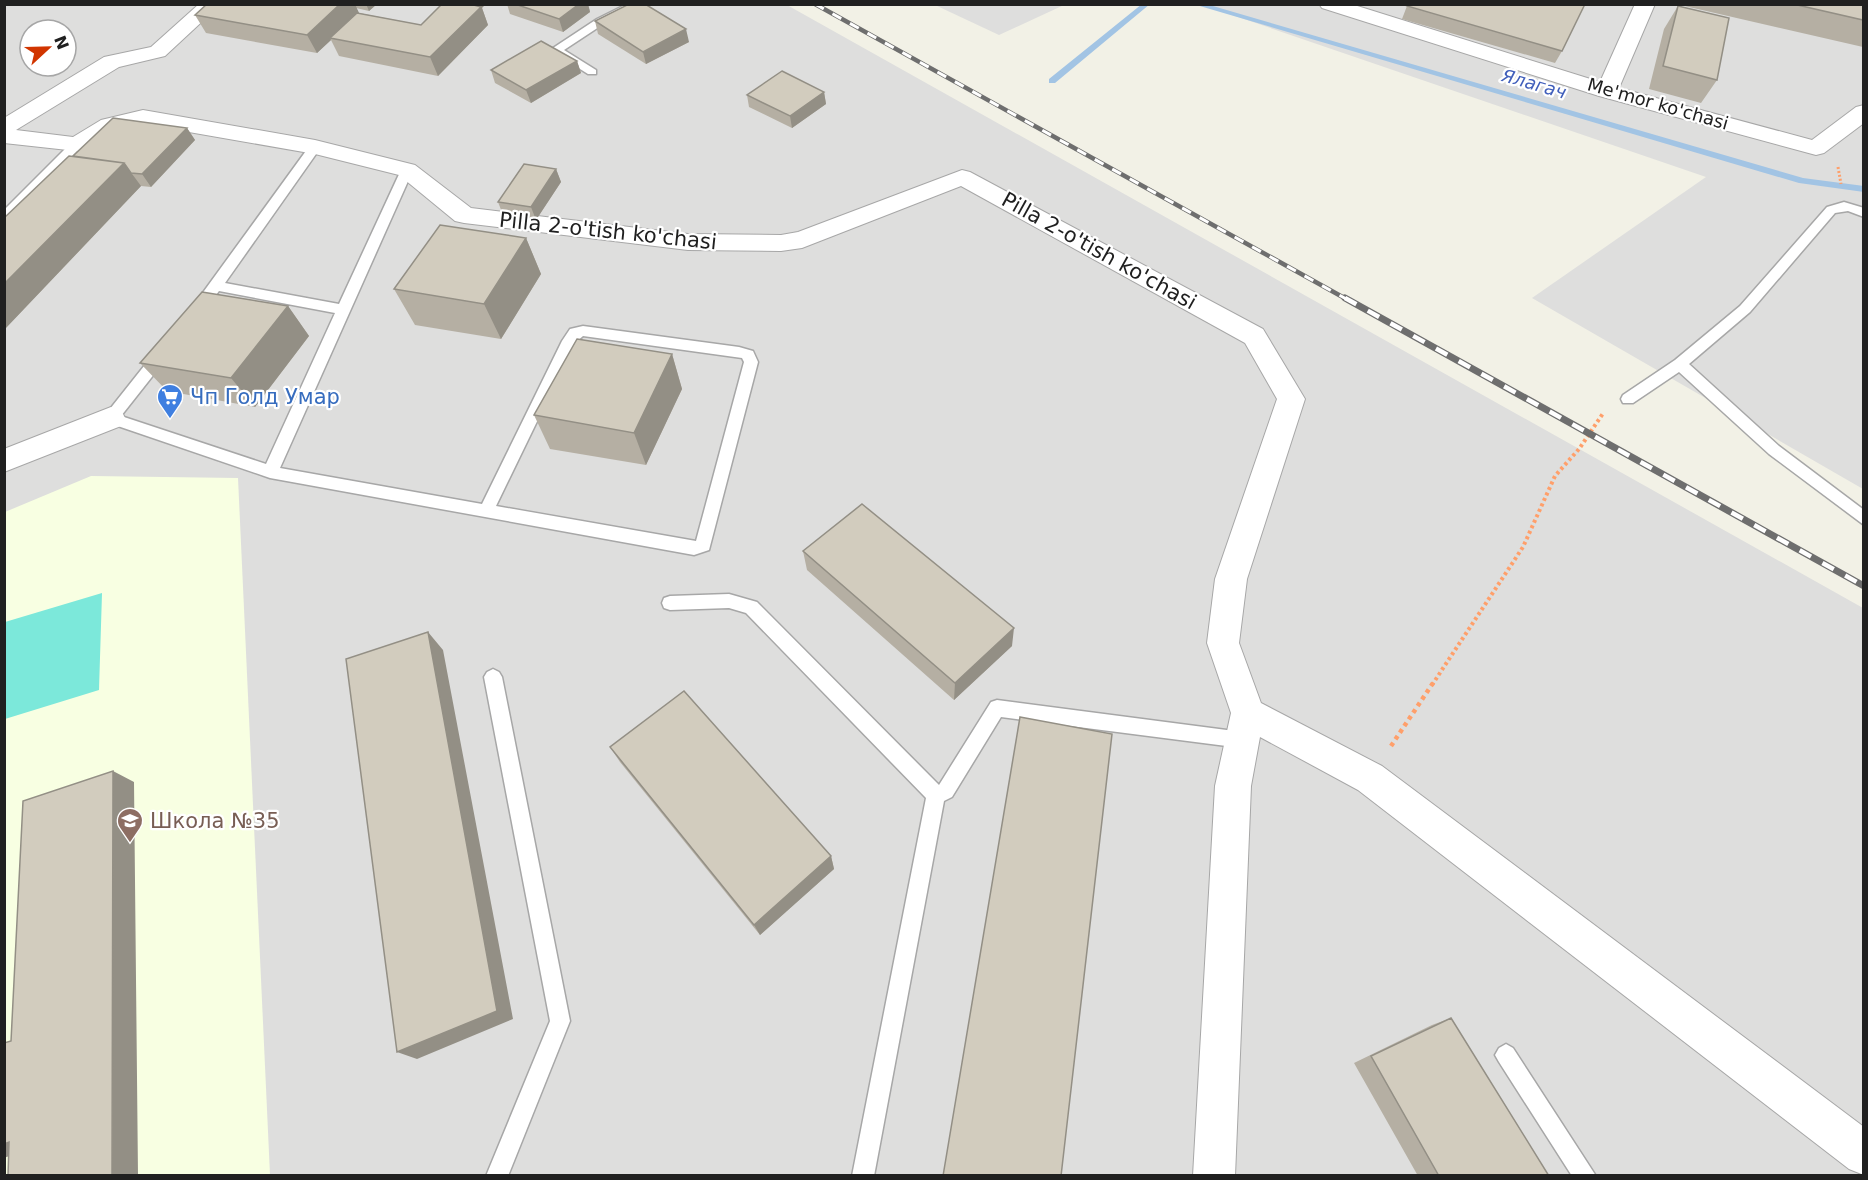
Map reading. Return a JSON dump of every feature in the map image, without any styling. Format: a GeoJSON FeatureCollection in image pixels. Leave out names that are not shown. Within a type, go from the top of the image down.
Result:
{"type":"FeatureCollection","features":[{"type":"Feature","properties":{"kind":"street"},"geometry":{"type":"LineString","coordinates":[[4,128],[112,62],[158,52],[212,4]]}},
{"type":"Feature","properties":{"kind":"street","name":"Me'mor ko'chasi"},"geometry":{"type":"LineString","coordinates":[[1329,4],[1606,91],[1816,148],[1863,112]]}},
{"type":"Feature","properties":{"kind":"street"},"geometry":{"type":"LineString","coordinates":[[1606,91],[1645,4]]}},
{"type":"Feature","properties":{"kind":"street","name":"Pilla 2-o'tish ko'chasi"},"geometry":{"type":"LineString","coordinates":[[77,144],[109,125],[143,117],[315,147],[407,170],[464,215],[688,242],[781,243],[802,240],[963,177],[1254,336],[1291,399],[1231,579],[1223,643],[1245,727]]}},
{"type":"Feature","properties":{"kind":"street"},"geometry":{"type":"LineString","coordinates":[[4,136],[77,144]]}},
{"type":"Feature","properties":{"kind":"street"},"geometry":{"type":"LineString","coordinates":[[4,461],[111,418]]}},
{"type":"Feature","properties":{"kind":"street"},"geometry":{"type":"LineString","coordinates":[[1214,1176],[1233,786],[1245,727],[1370,778],[1863,1154]]}},
{"type":"Feature","properties":{"kind":"lane"},"geometry":{"type":"LineString","coordinates":[[592,72],[556,50],[601,21],[636,4]]}},
{"type":"Feature","properties":{"kind":"lane"},"geometry":{"type":"LineString","coordinates":[[4,218],[77,144]]}},
{"type":"Feature","properties":{"kind":"lane"},"geometry":{"type":"LineString","coordinates":[[188,321],[216,286],[315,147]]}},
{"type":"Feature","properties":{"kind":"lane"},"geometry":{"type":"LineString","coordinates":[[270,472],[407,170]]}},
{"type":"Feature","properties":{"kind":"lane"},"geometry":{"type":"LineString","coordinates":[[1628,399],[1680,364],[1745,309],[1831,210],[1837,206],[1847,206],[1863,213]]}},
{"type":"Feature","properties":{"kind":"lane"},"geometry":{"type":"LineString","coordinates":[[216,286],[344,310]]}},
{"type":"Feature","properties":{"kind":"lane"},"geometry":{"type":"LineString","coordinates":[[167,348],[111,418],[270,472],[486,511],[694,548],[703,545],[751,362],[748,355],[583,331],[575,333],[486,511]]}},
{"type":"Feature","properties":{"kind":"lane"},"geometry":{"type":"LineString","coordinates":[[1680,364],[1774,450],[1863,519]]}},
{"type":"Feature","properties":{"kind":"lane"},"geometry":{"type":"LineString","coordinates":[[670,603],[729,601],[751,608],[936,795]]}},
{"type":"Feature","properties":{"kind":"lane"},"geometry":{"type":"LineString","coordinates":[[493,677],[560,1021],[497,1176]]}},
{"type":"Feature","properties":{"kind":"lane"},"geometry":{"type":"LineString","coordinates":[[936,795],[945,791],[997,708],[1245,727]]}},
{"type":"Feature","properties":{"kind":"lane"},"geometry":{"type":"LineString","coordinates":[[863,1176],[936,795]]}},
{"type":"Feature","properties":{"kind":"lane"},"geometry":{"type":"LineString","coordinates":[[1506,1055],[1585,1176]]}},
{"type":"Feature","properties":{"kind":"path"},"geometry":{"type":"LineString","coordinates":[[1837,162],[1843,195]]}},
{"type":"Feature","properties":{"kind":"path"},"geometry":{"type":"LineString","coordinates":[[1370,778],[1523,547],[1555,476],[1579,449],[1611,401],[1628,399]]}},
{"type":"Feature","properties":{"kind":"shaded area"},"geometry":{"type":"Polygon","coordinates":[[[935,4],[1064,5],[999,35],[935,4]]]}},
{"type":"Feature","properties":{"kind":"shaded area"},"geometry":{"type":"Polygon","coordinates":[[[5,5],[787,5],[1863,608],[1863,1175],[5,1176],[5,5]]]}},
{"type":"Feature","properties":{"kind":"shaded area"},"geometry":{"type":"Polygon","coordinates":[[[1203,5],[1863,5],[1863,489],[1532,298],[1706,177],[1203,5]]]}},
{"type":"Feature","properties":{"kind":"shaded area","name":"Школа №35"},"geometry":{"type":"Polygon","coordinates":[[[91,476],[238,478],[270,1175],[5,1176],[5,512],[91,476]]]}},
{"type":"Feature","properties":{"kind":"shaded area"},"geometry":{"type":"Polygon","coordinates":[[[102,593],[99,690],[5,719],[5,622],[102,593]]]}},
{"type":"Feature","properties":{"kind":"building"},"geometry":{"type":"Polygon","coordinates":[[[207,4],[340,4],[307,35],[195,15],[207,4]]]}},
{"type":"Feature","properties":{"kind":"building"},"geometry":{"type":"Polygon","coordinates":[[[442,4],[470,4],[481,7],[430,57],[330,38],[357,13],[421,25],[442,4]]]}},
{"type":"Feature","properties":{"kind":"building"},"geometry":{"type":"Polygon","coordinates":[[[515,4],[579,4],[559,19],[515,4]]]}},
{"type":"Feature","properties":{"kind":"building"},"geometry":{"type":"Polygon","coordinates":[[[629,4],[645,4],[686,29],[643,52],[595,21],[629,4]]]}},
{"type":"Feature","properties":{"kind":"building"},"geometry":{"type":"Polygon","coordinates":[[[1409,4],[1585,4],[1562,51],[1407,6],[1409,4]]]}},
{"type":"Feature","properties":{"kind":"building"},"geometry":{"type":"Polygon","coordinates":[[[1793,4],[1863,4],[1863,20],[1793,4]]]}},
{"type":"Feature","properties":{"kind":"building"},"geometry":{"type":"Polygon","coordinates":[[[1678,6],[1729,18],[1717,80],[1663,66],[1678,6]]]}},
{"type":"Feature","properties":{"kind":"building"},"geometry":{"type":"Polygon","coordinates":[[[541,41],[577,61],[526,90],[491,70],[541,41]]]}},
{"type":"Feature","properties":{"kind":"building"},"geometry":{"type":"Polygon","coordinates":[[[782,71],[824,92],[790,116],[747,95],[782,71]]]}},
{"type":"Feature","properties":{"kind":"building"},"geometry":{"type":"Polygon","coordinates":[[[113,118],[187,128],[142,174],[131,173],[124,163],[73,156],[113,118]]]}},
{"type":"Feature","properties":{"kind":"building"},"geometry":{"type":"Polygon","coordinates":[[[69,156],[124,163],[4,284],[4,218],[69,156]]]}},
{"type":"Feature","properties":{"kind":"building"},"geometry":{"type":"Polygon","coordinates":[[[524,164],[556,169],[531,207],[498,202],[524,164]]]}},
{"type":"Feature","properties":{"kind":"building"},"geometry":{"type":"Polygon","coordinates":[[[440,225],[526,238],[484,304],[394,289],[440,225]]]}},
{"type":"Feature","properties":{"kind":"building"},"geometry":{"type":"Polygon","coordinates":[[[202,292],[288,306],[231,378],[140,363],[202,292]]]}},
{"type":"Feature","properties":{"kind":"building"},"geometry":{"type":"Polygon","coordinates":[[[577,339],[672,354],[634,433],[534,415],[577,339]]]}},
{"type":"Feature","properties":{"kind":"building"},"geometry":{"type":"Polygon","coordinates":[[[862,504],[1014,628],[955,683],[803,551],[862,504]]]}},
{"type":"Feature","properties":{"kind":"building"},"geometry":{"type":"Polygon","coordinates":[[[428,632],[497,1011],[397,1052],[346,659],[428,632]]]}},
{"type":"Feature","properties":{"kind":"building"},"geometry":{"type":"Polygon","coordinates":[[[684,691],[831,856],[754,925],[610,747],[684,691]]]}},
{"type":"Feature","properties":{"kind":"building"},"geometry":{"type":"Polygon","coordinates":[[[1020,717],[1112,734],[1061,1176],[943,1176],[1020,717]]]}},
{"type":"Feature","properties":{"kind":"building"},"geometry":{"type":"Polygon","coordinates":[[[113,771],[112,1176],[8,1176],[9,1142],[4,1144],[4,1043],[11,1041],[23,801],[113,771]]]}},
{"type":"Feature","properties":{"kind":"building"},"geometry":{"type":"Polygon","coordinates":[[[1451,1018],[1549,1176],[1439,1176],[1371,1056],[1451,1018]]]}},
{"type":"Feature","properties":{"kind":"waterway","name":"Ялагач"},"geometry":{"type":"LineString","coordinates":[[1052,81],[1147,4]]}},
{"type":"Feature","properties":{"kind":"waterway","name":"Ялагач"},"geometry":{"type":"LineString","coordinates":[[1196,4],[1802,181],[1864,189]]}},
{"type":"Feature","properties":{"kind":"railway"},"geometry":{"type":"LineString","coordinates":[[815,4],[1348,300]]}},
{"type":"Feature","properties":{"kind":"railway"},"geometry":{"type":"LineString","coordinates":[[1345,298],[1864,586]]}},
{"type":"Feature","properties":{"kind":"place","name":"Чп Голд Умар"},"geometry":{"type":"Point","coordinates":[170,420]}},
{"type":"Feature","properties":{"kind":"place","name":"Школа №35"},"geometry":{"type":"Point","coordinates":[130,844]}}]}
